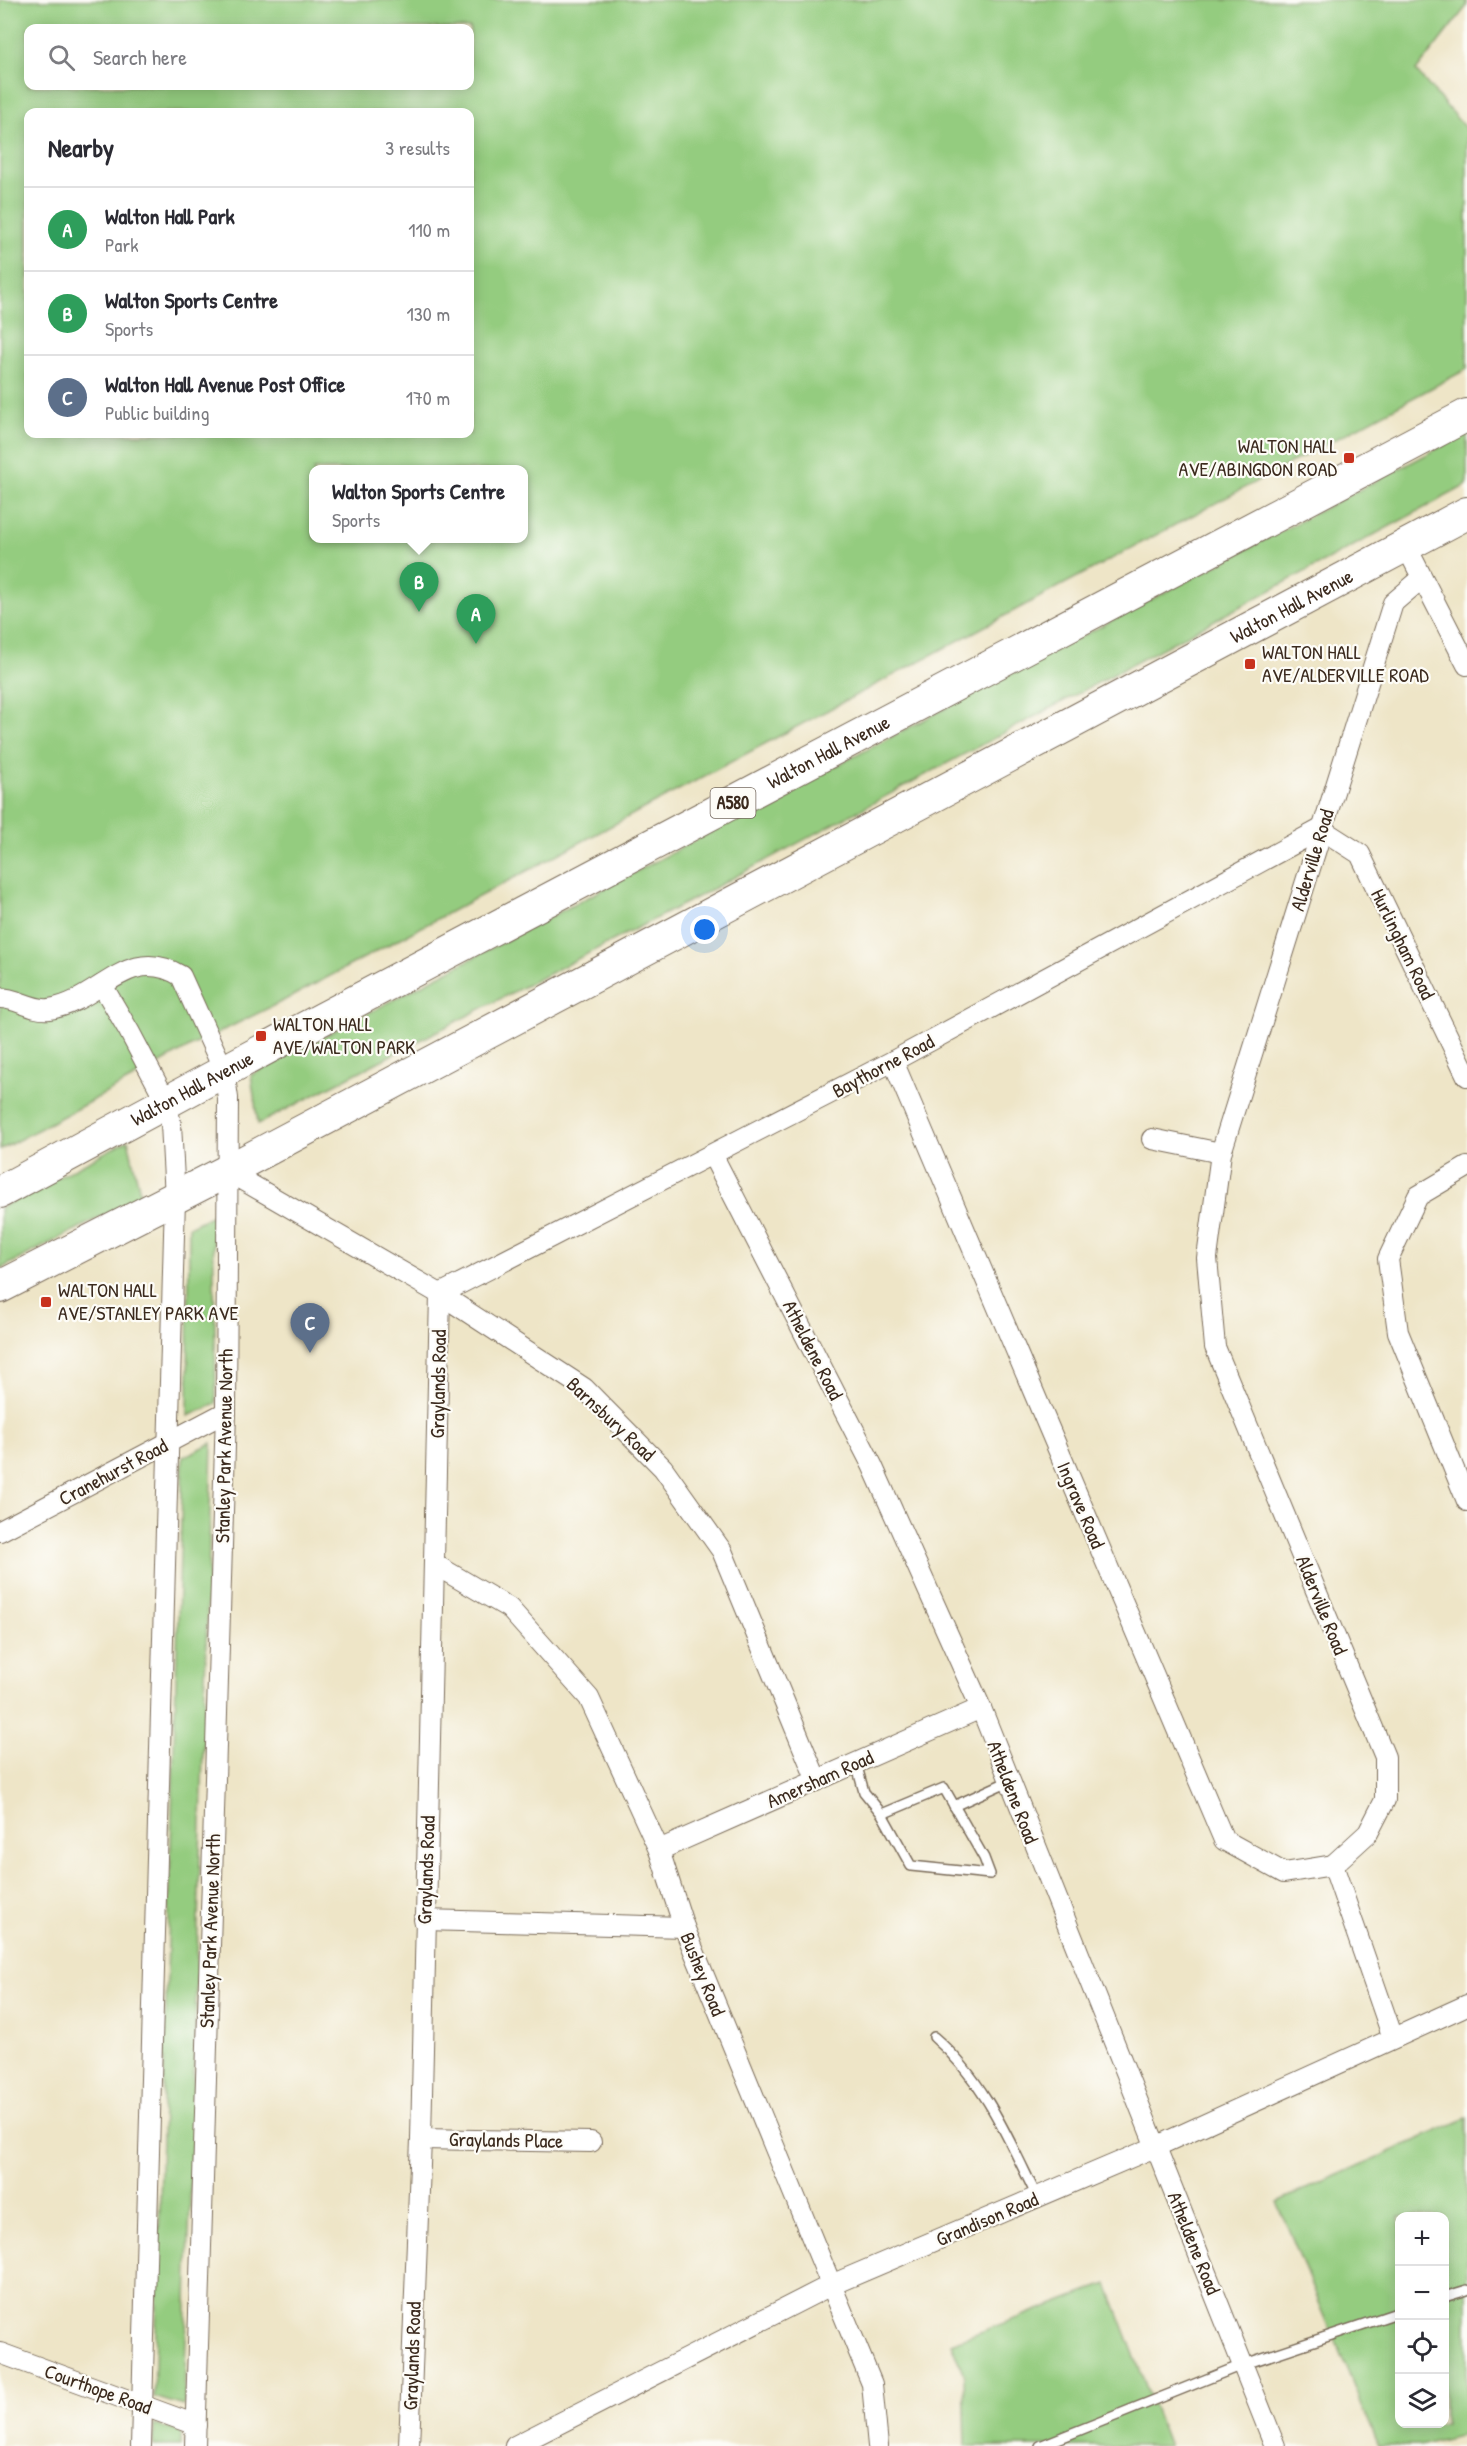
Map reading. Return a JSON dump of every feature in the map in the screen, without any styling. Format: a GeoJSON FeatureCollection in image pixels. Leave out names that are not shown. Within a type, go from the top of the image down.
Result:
{"type":"FeatureCollection","features":[{"type":"Feature","properties":{"kind":"highway","name":"Walton Hall Avenue"},"geometry":{"type":"LineString","coordinates":[[0,1192],[166,1101],[1467,415]]}},
{"type":"Feature","properties":{"kind":"highway","name":"Walton Hall Avenue"},"geometry":{"type":"LineString","coordinates":[[0,1287],[227,1171],[1467,513]]}},
{"type":"Feature","properties":{"kind":"street"},"geometry":{"type":"LineString","coordinates":[[1406,546],[1467,665]]}},
{"type":"Feature","properties":{"kind":"street","name":"Alderville Road"},"geometry":{"type":"LineString","coordinates":[[1333,1865],[1368,1833],[1385,1800],[1385,1757],[1215,1347],[1207,1258],[1221,1153],[1321,829],[1393,603],[1421,579]]}},
{"type":"Feature","properties":{"kind":"street","name":"Baythorne Road"},"geometry":{"type":"LineString","coordinates":[[440,1294],[893,1061],[1321,829]]}},
{"type":"Feature","properties":{"kind":"street","name":"Hurlingham Road"},"geometry":{"type":"LineString","coordinates":[[1321,829],[1360,854],[1467,1076]]}},
{"type":"Feature","properties":{"kind":"street","name":"Stanley Park Avenue North"},"geometry":{"type":"LineString","coordinates":[[0,998],[47,1009],[62,1006],[135,967],[158,965],[181,976],[224,1071],[228,1098],[226,1412],[195,2446]]}},
{"type":"Feature","properties":{"kind":"street"},"geometry":{"type":"LineString","coordinates":[[102,985],[166,1101],[171,1124],[175,1198],[141,2446]]}},
{"type":"Feature","properties":{"kind":"street","name":"Ingrave Road"},"geometry":{"type":"LineString","coordinates":[[893,1061],[1224,1840],[1284,1873],[1333,1865]]}},
{"type":"Feature","properties":{"kind":"street"},"geometry":{"type":"LineString","coordinates":[[1152,1139],[1221,1153]]}},
{"type":"Feature","properties":{"kind":"street","name":"Atheldene Road"},"geometry":{"type":"LineString","coordinates":[[712,1156],[872,1465],[981,1708],[1275,2446]]}},
{"type":"Feature","properties":{"kind":"street"},"geometry":{"type":"LineString","coordinates":[[1467,1167],[1418,1196],[1388,1259],[1398,1332],[1467,1501]]}},
{"type":"Feature","properties":{"kind":"street","name":"Barnsbury Road"},"geometry":{"type":"LineString","coordinates":[[227,1171],[440,1294],[584,1388],[663,1468],[722,1551],[817,1781]]}},
{"type":"Feature","properties":{"kind":"street","name":"Graylands Road"},"geometry":{"type":"LineString","coordinates":[[409,2446],[421,2139],[424,1920],[440,1294]]}},
{"type":"Feature","properties":{"kind":"street","name":"Cranehurst Road"},"geometry":{"type":"LineString","coordinates":[[0,1531],[226,1412]]}},
{"type":"Feature","properties":{"kind":"street","name":"Bushey Road"},"geometry":{"type":"LineString","coordinates":[[434,1564],[510,1608],[589,1698],[659,1850],[684,1927],[872,2384],[878,2446]]}},
{"type":"Feature","properties":{"kind":"street","name":"Amersham Road"},"geometry":{"type":"LineString","coordinates":[[659,1850],[981,1708]]}},
{"type":"Feature","properties":{"kind":"street"},"geometry":{"type":"LineString","coordinates":[[1333,1865],[1393,2038]]}},
{"type":"Feature","properties":{"kind":"street"},"geometry":{"type":"LineString","coordinates":[[424,1920],[684,1927]]}},
{"type":"Feature","properties":{"kind":"street","name":"Grandison Road"},"geometry":{"type":"LineString","coordinates":[[514,2446],[831,2285],[1155,2147],[1467,2006]]}},
{"type":"Feature","properties":{"kind":"street","name":"Graylands Place"},"geometry":{"type":"LineString","coordinates":[[421,2139],[591,2142]]}},
{"type":"Feature","properties":{"kind":"street","name":"Courthope Road"},"geometry":{"type":"LineString","coordinates":[[0,2353],[195,2425]]}},
{"type":"Feature","properties":{"kind":"lane"},"geometry":{"type":"LineString","coordinates":[[856,1763],[864,1792],[882,1814],[911,1866],[990,1874],[984,1858],[944,1788],[882,1814]]}},
{"type":"Feature","properties":{"kind":"lane"},"geometry":{"type":"LineString","coordinates":[[954,1806],[1009,1781]]}},
{"type":"Feature","properties":{"kind":"lane"},"geometry":{"type":"LineString","coordinates":[[933,2037],[956,2056],[985,2094],[1037,2197]]}},
{"type":"Feature","properties":{"kind":"lane"},"geometry":{"type":"LineString","coordinates":[[1449,2295],[1467,2290]]}},
{"type":"Feature","properties":{"kind":"lane"},"geometry":{"type":"LineString","coordinates":[[1040,2446],[1242,2365],[1395,2314]]}},
{"type":"Feature","properties":{"kind":"green space"},"geometry":{"type":"Polygon","coordinates":[[[0,0],[1467,0],[1467,6],[1416,71],[1467,130],[1467,369],[285,1000],[191,1046],[0,1150],[0,0]]]}},
{"type":"Feature","properties":{"kind":"green space"},"geometry":{"type":"Polygon","coordinates":[[[1467,433],[1467,485],[703,894],[258,1124],[251,1075],[1467,433]]]}},
{"type":"Feature","properties":{"kind":"green space"},"geometry":{"type":"Polygon","coordinates":[[[128,1140],[141,1196],[0,1269],[0,1208],[128,1140]]]}},
{"type":"Feature","properties":{"kind":"green space"},"geometry":{"type":"Polygon","coordinates":[[[213,1215],[216,1404],[188,1416],[189,1227],[213,1215]]]}},
{"type":"Feature","properties":{"kind":"green space"},"geometry":{"type":"Polygon","coordinates":[[[212,1443],[184,2406],[154,2397],[183,1457],[212,1443]]]}},
{"type":"Feature","properties":{"kind":"green space"},"geometry":{"type":"Polygon","coordinates":[[[1467,2118],[1467,2434],[1419,2446],[1379,2446],[1277,2202],[1467,2118]]]}},
{"type":"Feature","properties":{"kind":"green space"},"geometry":{"type":"Polygon","coordinates":[[[1107,2284],[1169,2446],[966,2446],[964,2375],[951,2343],[1107,2284]]]}},
{"type":"Feature","properties":{"kind":"green space"},"geometry":{"type":"Polygon","coordinates":[[[154,2425],[181,2432],[181,2446],[154,2446],[154,2425]]]}},
{"type":"Feature","properties":{"kind":"place","name":"WALTON HALL AVE/ABINGDON ROAD"},"geometry":{"type":"Point","coordinates":[1349,458]}},
{"type":"Feature","properties":{"kind":"place","name":"Walton Sports Centre"},"geometry":{"type":"Point","coordinates":[419,612]}},
{"type":"Feature","properties":{"kind":"place","name":"Walton Hall Park"},"geometry":{"type":"Point","coordinates":[476,644]}},
{"type":"Feature","properties":{"kind":"place","name":"WALTON HALL AVE/ALDERVILLE ROAD"},"geometry":{"type":"Point","coordinates":[1250,664]}},
{"type":"Feature","properties":{"kind":"place","name":"WALTON HALL AVE/WALTON PARK"},"geometry":{"type":"Point","coordinates":[261,1036]}},
{"type":"Feature","properties":{"kind":"place","name":"WALTON HALL AVE/STANLEY PARK AVE"},"geometry":{"type":"Point","coordinates":[46,1302]}},
{"type":"Feature","properties":{"kind":"place","name":"Walton Hall Avenue Post Office"},"geometry":{"type":"Point","coordinates":[310,1353]}}]}
